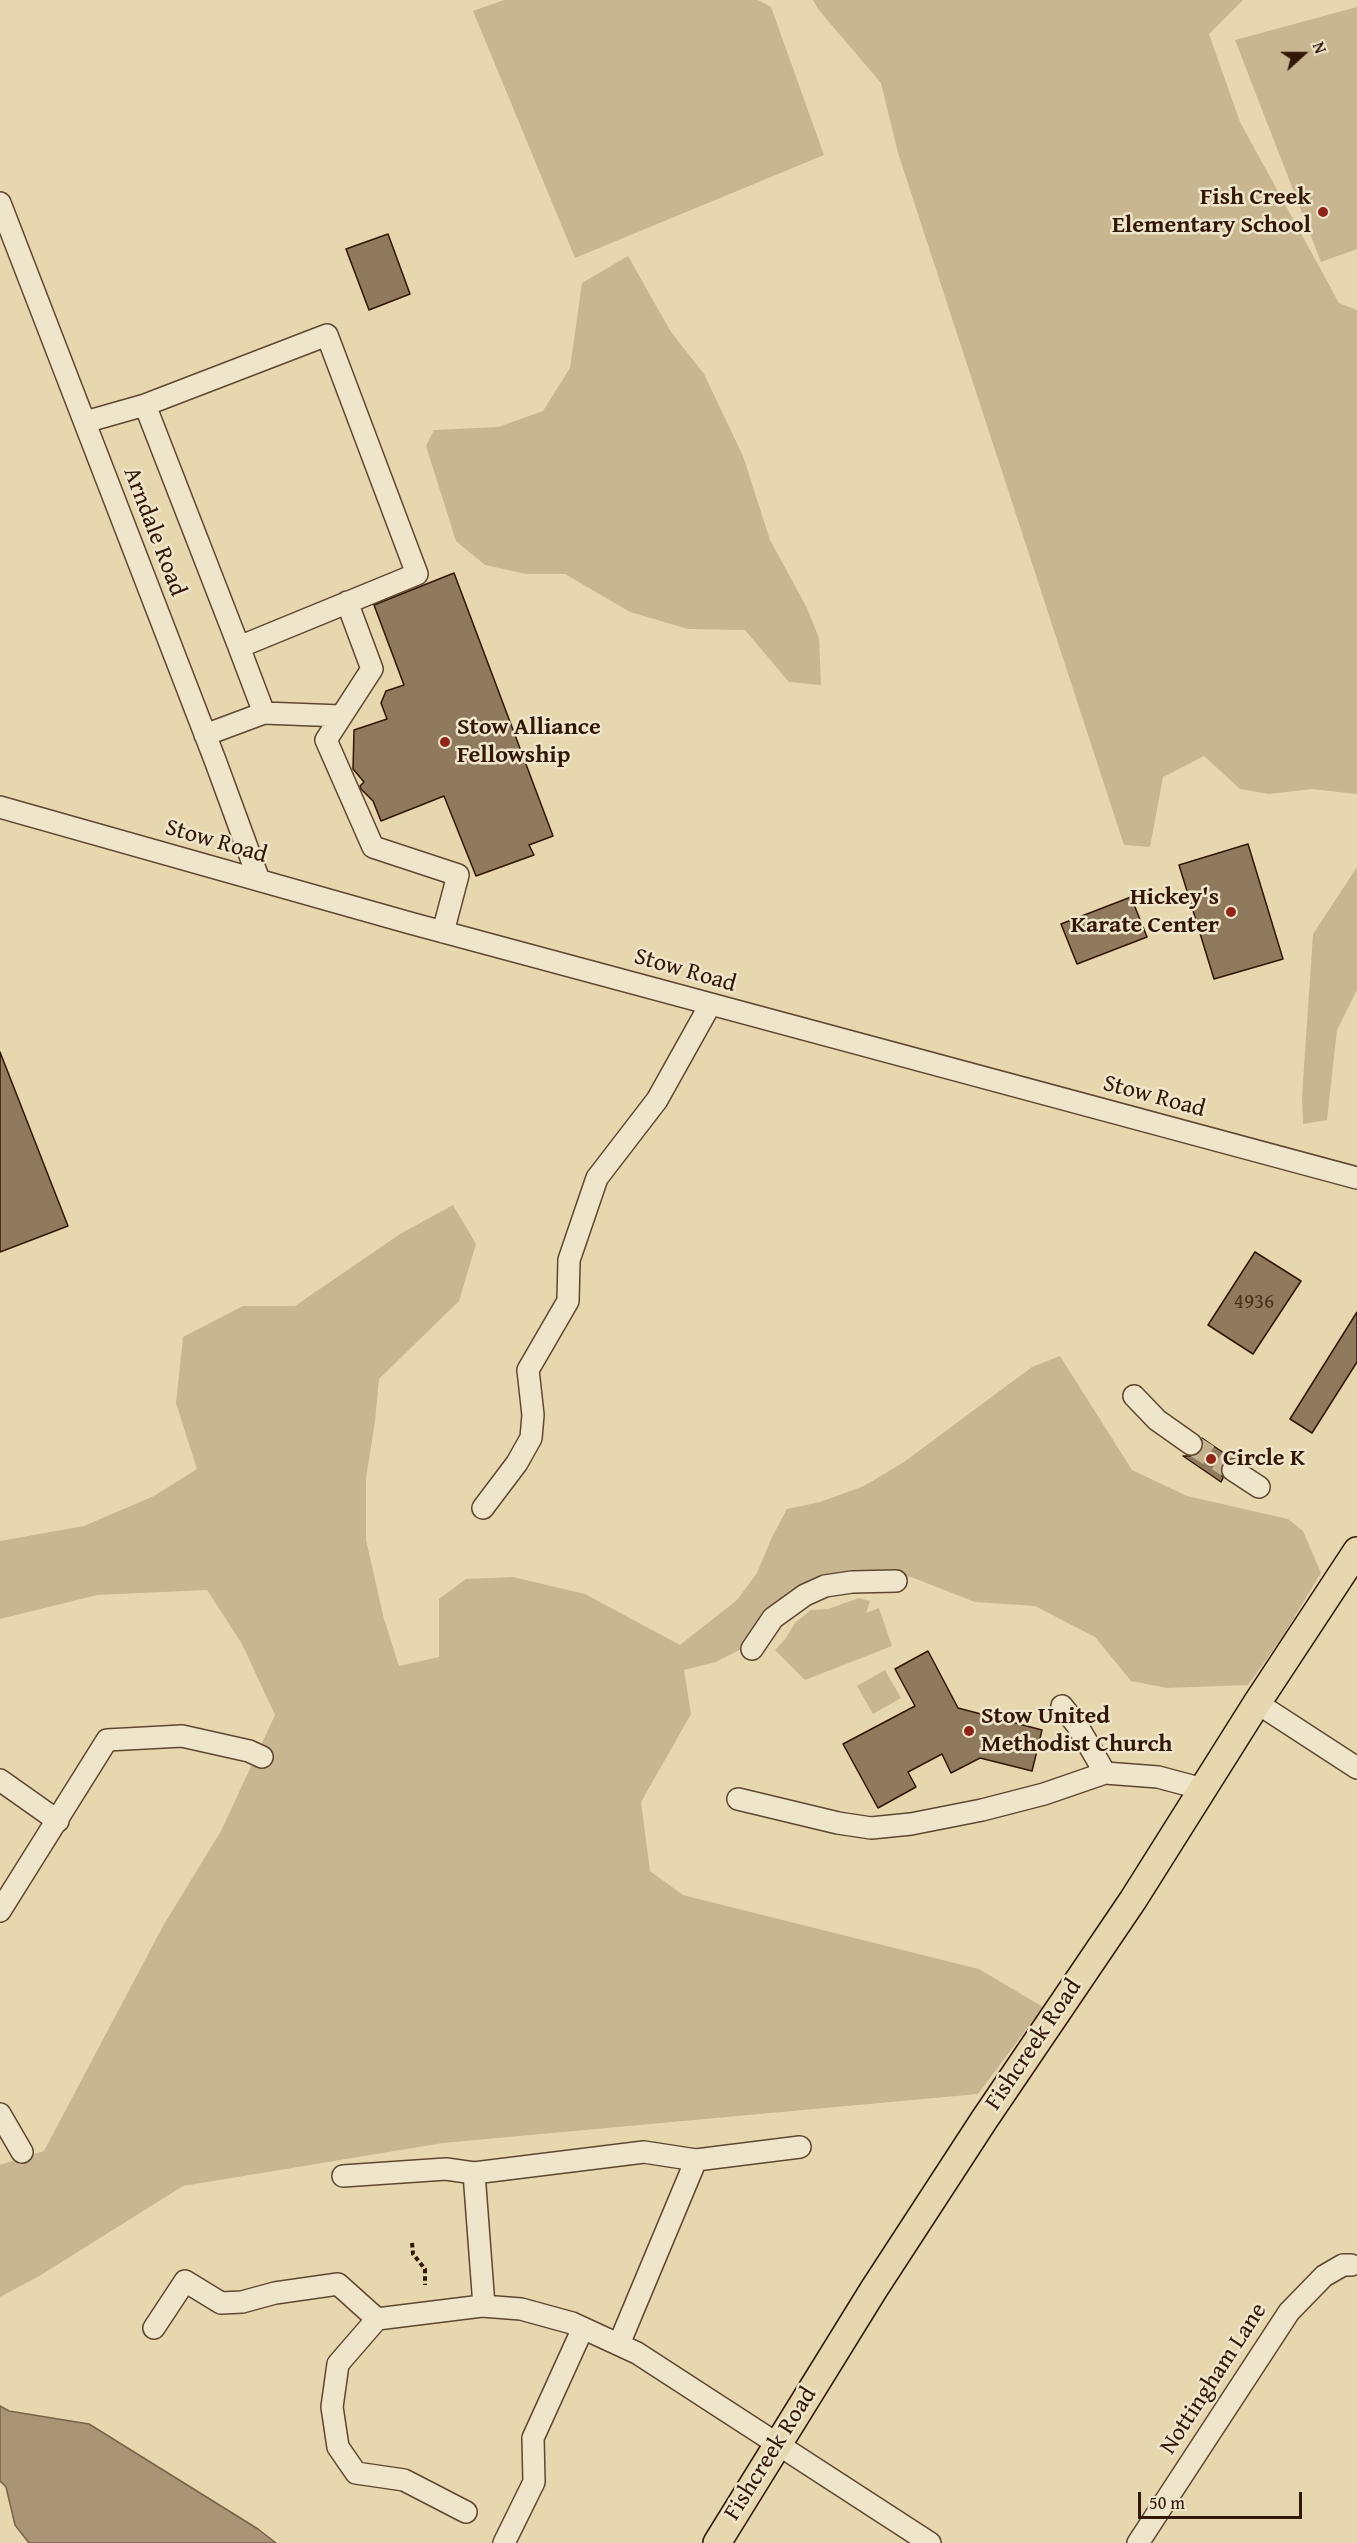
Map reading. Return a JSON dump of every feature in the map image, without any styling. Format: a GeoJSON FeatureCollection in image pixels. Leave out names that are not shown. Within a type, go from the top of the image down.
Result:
{"type":"FeatureCollection","features":[{"type":"Feature","properties":{"kind":"main road","name":"Fishcreek Road"},"geometry":{"type":"LineString","coordinates":[[717,2543],[880,2279],[1133,1900],[1257,1703],[1357,1551]]}},
{"type":"Feature","properties":{"kind":"street","name":"Arndale Road"},"geometry":{"type":"LineString","coordinates":[[0,203],[205,735],[258,880]]}},
{"type":"Feature","properties":{"kind":"street"},"geometry":{"type":"LineString","coordinates":[[85,423],[145,405],[327,335],[417,574],[239,647]]}},
{"type":"Feature","properties":{"kind":"street"},"geometry":{"type":"LineString","coordinates":[[145,405],[264,713]]}},
{"type":"Feature","properties":{"kind":"street"},"geometry":{"type":"LineString","coordinates":[[347,602],[372,669],[326,740],[373,847],[458,875],[443,932]]}},
{"type":"Feature","properties":{"kind":"street"},"geometry":{"type":"LineString","coordinates":[[205,735],[264,713],[341,716]]}},
{"type":"Feature","properties":{"kind":"street","name":"Stow Road"},"geometry":{"type":"LineString","coordinates":[[0,807],[710,1005],[842,1038],[1357,1178]]}},
{"type":"Feature","properties":{"kind":"street"},"geometry":{"type":"LineString","coordinates":[[483,1508],[517,1463],[531,1438],[533,1415],[528,1371],[568,1301],[568,1260],[597,1178],[657,1100],[710,1005]]}},
{"type":"Feature","properties":{"kind":"street"},"geometry":{"type":"LineString","coordinates":[[1134,1396],[1157,1420],[1191,1444]]}},
{"type":"Feature","properties":{"kind":"street"},"geometry":{"type":"LineString","coordinates":[[1233,1470],[1259,1487]]}},
{"type":"Feature","properties":{"kind":"street"},"geometry":{"type":"LineString","coordinates":[[752,1649],[773,1618],[805,1595],[825,1586],[852,1582],[896,1581]]}},
{"type":"Feature","properties":{"kind":"street"},"geometry":{"type":"LineString","coordinates":[[1257,1703],[1357,1768]]}},
{"type":"Feature","properties":{"kind":"street"},"geometry":{"type":"LineString","coordinates":[[1062,1706],[1077,1725],[1093,1752],[1095,1775]]}},
{"type":"Feature","properties":{"kind":"street"},"geometry":{"type":"LineString","coordinates":[[0,1911],[107,1740],[182,1736],[249,1750],[262,1757]]}},
{"type":"Feature","properties":{"kind":"street"},"geometry":{"type":"LineString","coordinates":[[738,1799],[838,1823],[871,1828],[911,1824],[982,1810],[1044,1794],[1095,1775],[1158,1777],[1203,1789]]}},
{"type":"Feature","properties":{"kind":"street"},"geometry":{"type":"LineString","coordinates":[[0,1780],[58,1821]]}},
{"type":"Feature","properties":{"kind":"street"},"geometry":{"type":"LineString","coordinates":[[0,2114],[22,2152]]}},
{"type":"Feature","properties":{"kind":"street"},"geometry":{"type":"LineString","coordinates":[[343,2176],[446,2169],[474,2174],[644,2152],[696,2160],[800,2147]]}},
{"type":"Feature","properties":{"kind":"street"},"geometry":{"type":"LineString","coordinates":[[619,2344],[696,2160]]}},
{"type":"Feature","properties":{"kind":"street"},"geometry":{"type":"LineString","coordinates":[[474,2174],[484,2306]]}},
{"type":"Feature","properties":{"kind":"street","name":"Nottingham Lane"},"geometry":{"type":"LineString","coordinates":[[1138,2543],[1289,2312],[1323,2276],[1343,2265],[1351,2265]]}},
{"type":"Feature","properties":{"kind":"street"},"geometry":{"type":"LineString","coordinates":[[154,2328],[185,2281],[221,2303],[242,2302],[275,2293],[338,2284],[377,2319]]}},
{"type":"Feature","properties":{"kind":"street"},"geometry":{"type":"LineString","coordinates":[[466,2512],[404,2480],[356,2473],[338,2447],[332,2407],[338,2364],[377,2319],[484,2306],[545,2314],[583,2328],[619,2344],[709,2399],[930,2543]]}},
{"type":"Feature","properties":{"kind":"street"},"geometry":{"type":"LineString","coordinates":[[504,2543],[534,2482],[532,2438],[583,2328]]}},
{"type":"Feature","properties":{"kind":"path"},"geometry":{"type":"LineString","coordinates":[[412,2243],[413,2254],[425,2270],[425,2285]]}},
{"type":"Feature","properties":{"kind":"shaded area"},"geometry":{"type":"Polygon","coordinates":[[[504,0],[758,0],[771,7],[824,155],[575,258],[473,11],[504,0]]]}},
{"type":"Feature","properties":{"kind":"shaded area"},"geometry":{"type":"Polygon","coordinates":[[[813,0],[1243,0],[1209,34],[1240,122],[1339,303],[1357,310],[1357,794],[1312,789],[1269,794],[1240,789],[1204,756],[1163,777],[1150,847],[1124,845],[898,153],[881,83],[818,9],[813,0]]]}},
{"type":"Feature","properties":{"kind":"shaded area","name":"Fish Creek Elementary School"},"geometry":{"type":"Polygon","coordinates":[[[1357,7],[1357,249],[1321,262],[1235,40],[1357,7]]]}},
{"type":"Feature","properties":{"kind":"shaded area"},"geometry":{"type":"Polygon","coordinates":[[[628,256],[671,332],[704,374],[743,456],[770,540],[807,608],[819,638],[821,685],[789,682],[745,630],[688,629],[630,612],[565,574],[526,574],[485,565],[456,541],[426,446],[434,430],[498,427],[543,411],[570,368],[582,283],[628,256]]]}},
{"type":"Feature","properties":{"kind":"shaded area"},"geometry":{"type":"Polygon","coordinates":[[[1357,867],[1357,990],[1337,1030],[1327,1120],[1303,1124],[1302,1097],[1313,934],[1357,867]]]}},
{"type":"Feature","properties":{"kind":"shaded area"},"geometry":{"type":"Polygon","coordinates":[[[453,1205],[476,1244],[459,1301],[379,1379],[366,1478],[366,1540],[384,1619],[399,1666],[439,1657],[439,1599],[466,1579],[513,1577],[585,1594],[680,1645],[737,1600],[757,1573],[787,1509],[820,1502],[864,1486],[904,1462],[1032,1367],[1060,1356],[1132,1470],[1187,1496],[1288,1519],[1303,1531],[1321,1573],[1283,1636],[1248,1685],[1167,1688],[1131,1681],[1095,1637],[1035,1606],[975,1602],[911,1577],[890,1575],[823,1576],[797,1588],[767,1611],[745,1647],[716,1662],[684,1670],[691,1714],[641,1802],[650,1871],[683,1895],[979,1969],[1043,2007],[978,2094],[443,2143],[183,2186],[41,2275],[0,2297],[0,2165],[44,2151],[163,1926],[221,1831],[275,1715],[242,1644],[207,1590],[97,1595],[0,1619],[0,1541],[84,1526],[154,1496],[197,1469],[176,1403],[183,1337],[243,1306],[295,1306],[400,1234],[453,1205]]]}},
{"type":"Feature","properties":{"kind":"shaded area"},"geometry":{"type":"Polygon","coordinates":[[[859,1598],[870,1601],[866,1613],[879,1608],[892,1646],[805,1680],[775,1650],[795,1623],[811,1610],[828,1609],[859,1598]]]}},
{"type":"Feature","properties":{"kind":"shaded area"},"geometry":{"type":"Polygon","coordinates":[[[885,1670],[901,1698],[873,1714],[857,1686],[885,1670]]]}},
{"type":"Feature","properties":{"kind":"shaded area"},"geometry":{"type":"Polygon","coordinates":[[[0,2406],[9,2411],[89,2424],[258,2529],[276,2543],[29,2543],[15,2525],[6,2487],[0,2481],[0,2406]]]}},
{"type":"Feature","properties":{"kind":"building"},"geometry":{"type":"Polygon","coordinates":[[[388,234],[410,294],[369,310],[346,249],[388,234]]]}},
{"type":"Feature","properties":{"kind":"building"},"geometry":{"type":"Polygon","coordinates":[[[454,573],[553,836],[529,845],[534,855],[476,876],[444,796],[381,821],[373,801],[361,789],[360,786],[364,782],[353,769],[354,730],[387,719],[381,703],[386,691],[404,685],[374,605],[454,573]]]}},
{"type":"Feature","properties":{"kind":"building","name":"Hickey's Karate Center"},"geometry":{"type":"Polygon","coordinates":[[[1248,844],[1283,959],[1214,979],[1179,865],[1248,844]]]}},
{"type":"Feature","properties":{"kind":"building"},"geometry":{"type":"Polygon","coordinates":[[[1131,897],[1147,937],[1077,964],[1061,924],[1131,897]]]}},
{"type":"Feature","properties":{"kind":"building"},"geometry":{"type":"Polygon","coordinates":[[[0,1052],[68,1226],[0,1252],[0,1052]]]}},
{"type":"Feature","properties":{"kind":"building"},"geometry":{"type":"Polygon","coordinates":[[[1255,1252],[1301,1281],[1253,1354],[1208,1325],[1255,1252]]]}},
{"type":"Feature","properties":{"kind":"building"},"geometry":{"type":"Polygon","coordinates":[[[1357,1312],[1357,1362],[1312,1433],[1290,1419],[1357,1312]]]}},
{"type":"Feature","properties":{"kind":"building","name":"Circle K"},"geometry":{"type":"Polygon","coordinates":[[[1202,1438],[1231,1458],[1222,1464],[1221,1482],[1183,1456],[1196,1456],[1201,1452],[1204,1446],[1202,1438]]]}},
{"type":"Feature","properties":{"kind":"building","name":"Stow United Methodist Church"},"geometry":{"type":"Polygon","coordinates":[[[928,1651],[958,1708],[1042,1730],[1032,1771],[980,1758],[951,1773],[942,1754],[908,1772],[916,1787],[878,1808],[843,1744],[915,1706],[895,1669],[928,1651]]]}},
{"type":"Feature","properties":{"kind":"tunnel"},"geometry":{"type":"LineString","coordinates":[[1191,1444],[1233,1470]]}},
{"type":"Feature","properties":{"kind":"place","name":"Fish Creek Elementary School"},"geometry":{"type":"Point","coordinates":[1323,212]}},
{"type":"Feature","properties":{"kind":"place","name":"Stow Alliance Fellowship"},"geometry":{"type":"Point","coordinates":[445,742]}},
{"type":"Feature","properties":{"kind":"place","name":"Hickey's Karate Center"},"geometry":{"type":"Point","coordinates":[1231,912]}},
{"type":"Feature","properties":{"kind":"place","name":"Circle K"},"geometry":{"type":"Point","coordinates":[1211,1459]}},
{"type":"Feature","properties":{"kind":"place","name":"Stow United Methodist Church"},"geometry":{"type":"Point","coordinates":[969,1731]}}]}
